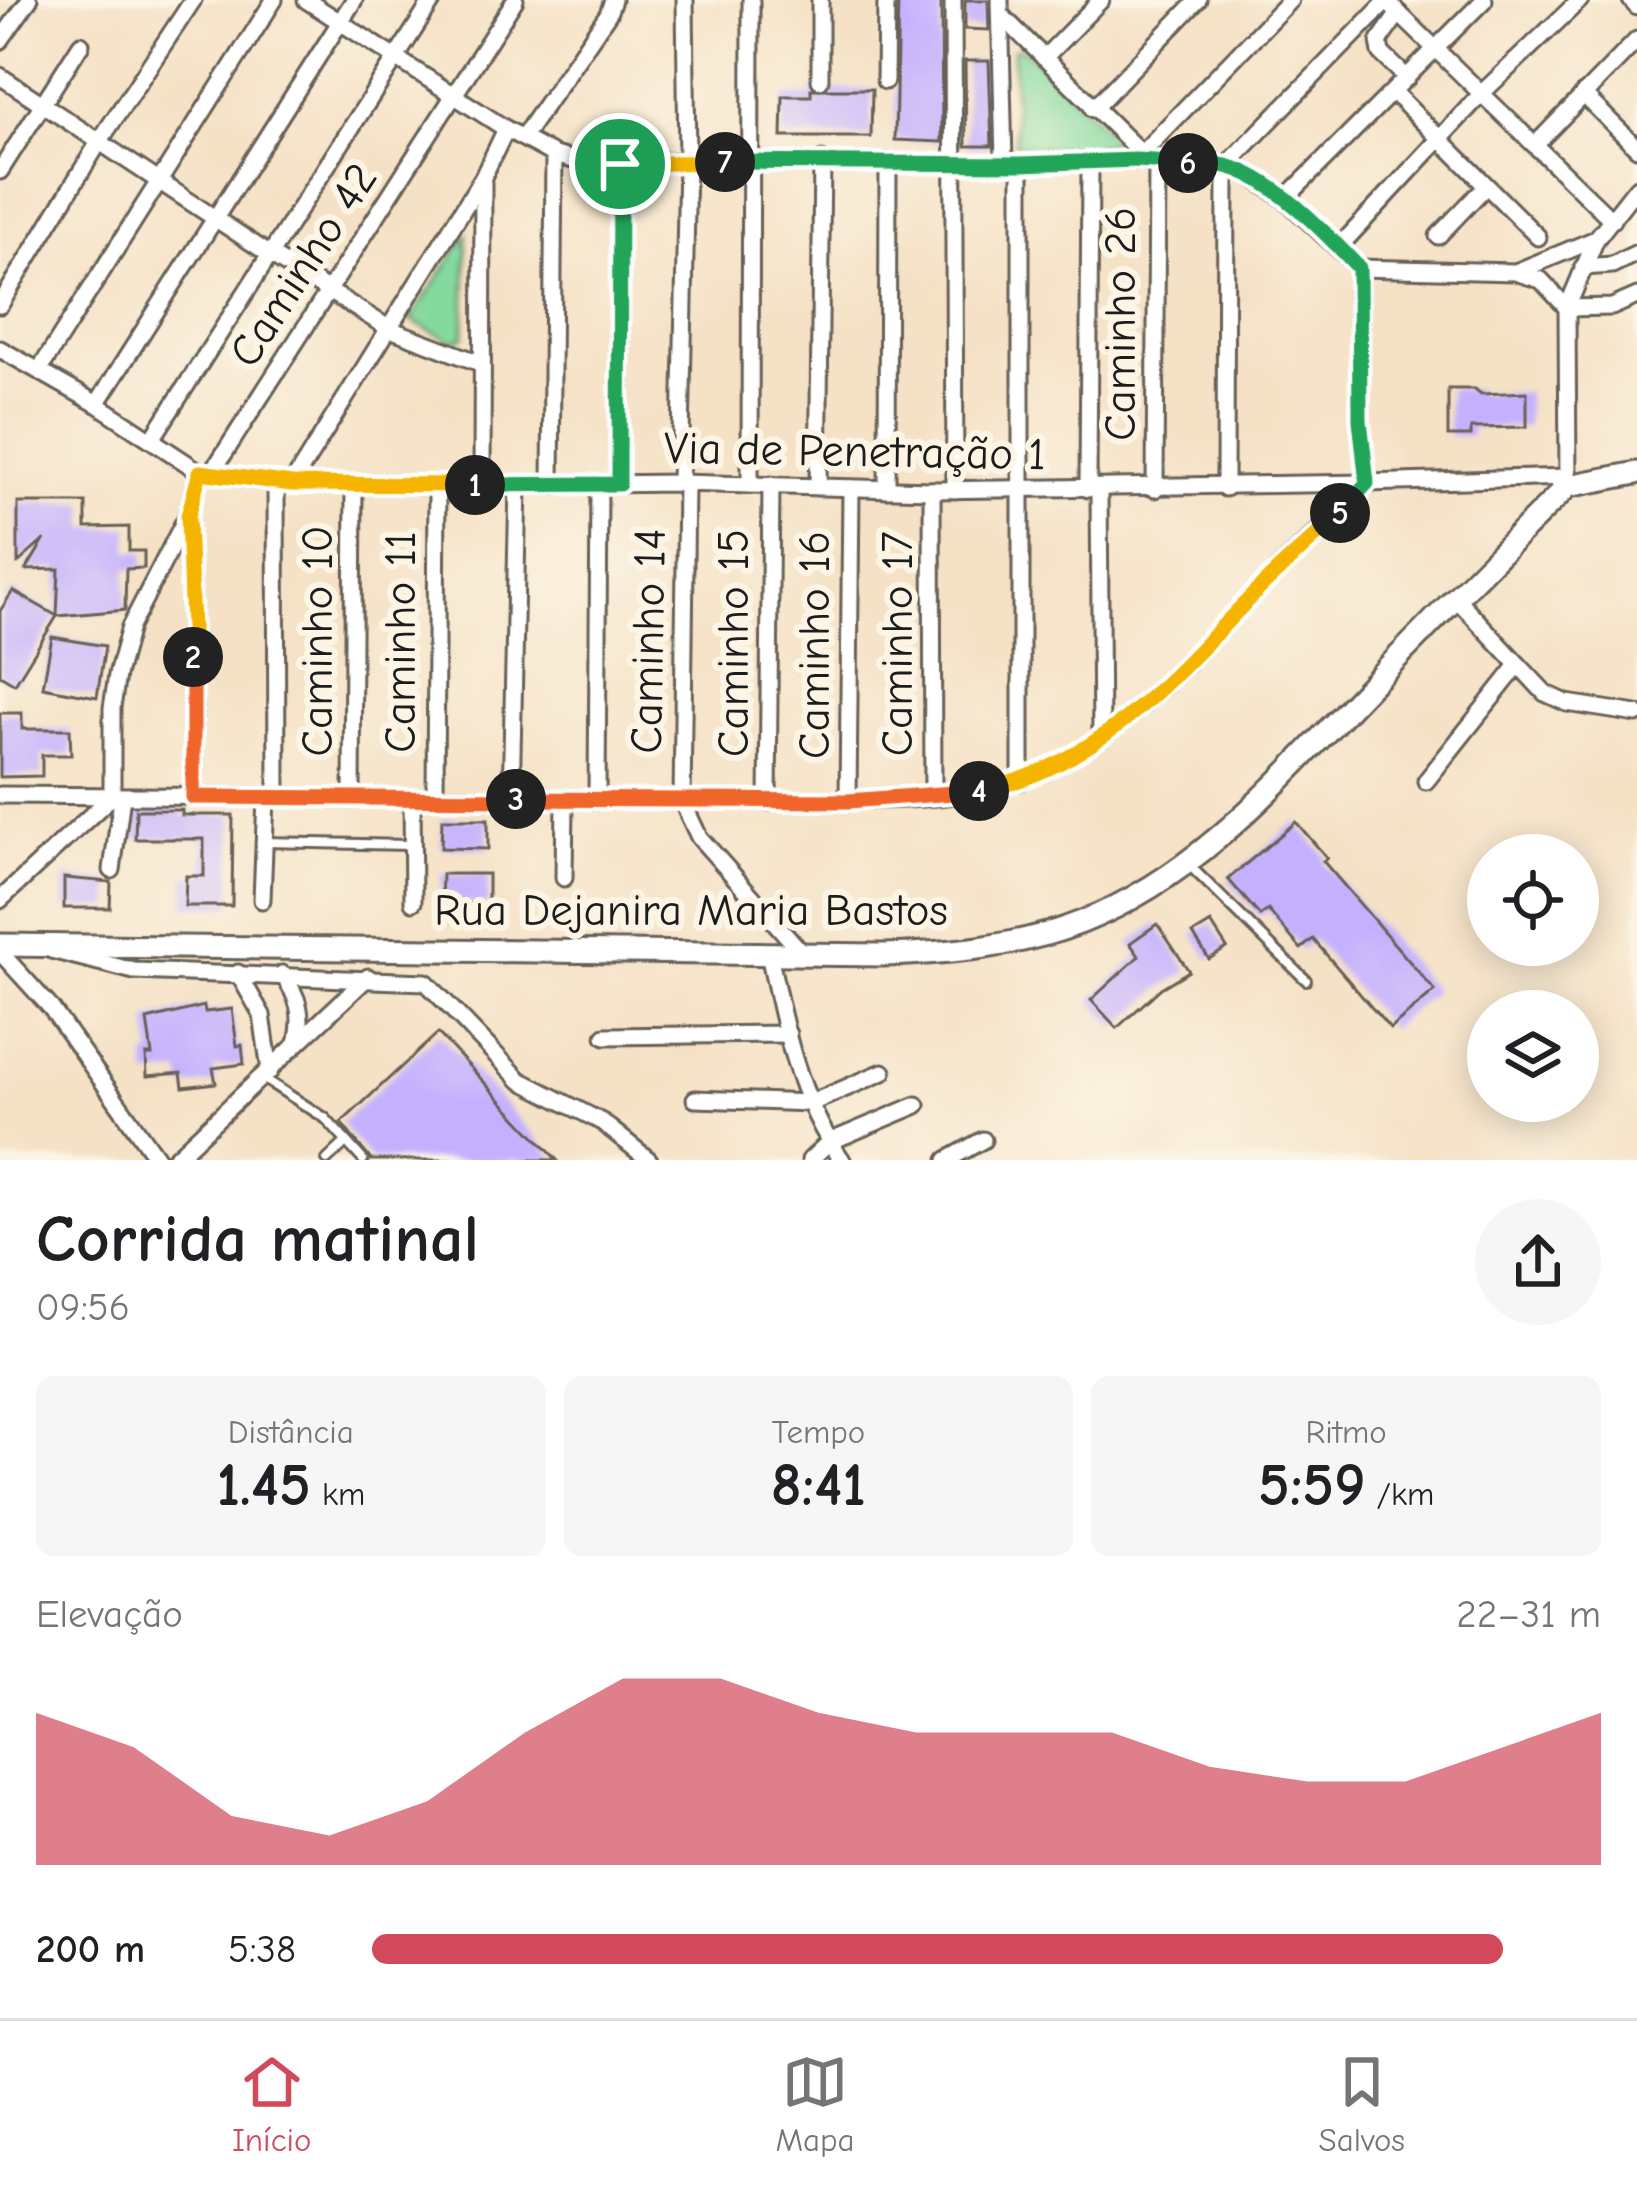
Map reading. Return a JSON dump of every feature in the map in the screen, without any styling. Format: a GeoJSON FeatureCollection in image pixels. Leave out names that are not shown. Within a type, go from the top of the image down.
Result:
{"type":"FeatureCollection","features":[{"type":"Feature","properties":{"kind":"main road"},"geometry":{"type":"LineString","coordinates":[[1568,482],[1637,472]]}},
{"type":"Feature","properties":{"kind":"main road","name":"Rua Dejanira Maria Bastos"},"geometry":{"type":"LineString","coordinates":[[0,948],[924,954],[1029,940],[1147,892],[1189,865],[1256,805],[1568,482]]}},
{"type":"Feature","properties":{"kind":"street"},"geometry":{"type":"LineString","coordinates":[[0,41],[29,0]]}},
{"type":"Feature","properties":{"kind":"street"},"geometry":{"type":"LineString","coordinates":[[0,305],[99,142],[194,0]]}},
{"type":"Feature","properties":{"kind":"street"},"geometry":{"type":"LineString","coordinates":[[40,370],[274,0]]}},
{"type":"Feature","properties":{"kind":"street"},"geometry":{"type":"LineString","coordinates":[[0,795],[848,801],[933,797],[1021,781],[1101,739],[1135,715],[1367,483],[1360,420],[1359,268],[1285,199],[1249,175],[1226,166],[1148,158],[620,164],[554,155],[306,0]]}},
{"type":"Feature","properties":{"kind":"street"},"geometry":{"type":"LineString","coordinates":[[97,404],[354,0]]}},
{"type":"Feature","properties":{"kind":"street"},"geometry":{"type":"LineString","coordinates":[[152,439],[434,0]]}},
{"type":"Feature","properties":{"kind":"street","name":"Caminho 42"},"geometry":{"type":"LineString","coordinates":[[188,516],[206,473],[515,0]]}},
{"type":"Feature","properties":{"kind":"street"},"geometry":{"type":"LineString","coordinates":[[523,137],[613,0]]}},
{"type":"Feature","properties":{"kind":"street","name":"Caminho 14"},"geometry":{"type":"LineString","coordinates":[[682,800],[688,163],[685,0]]}},
{"type":"Feature","properties":{"kind":"street"},"geometry":{"type":"LineString","coordinates":[[750,485],[751,0]]}},
{"type":"Feature","properties":{"kind":"street"},"geometry":{"type":"LineString","coordinates":[[820,0],[820,80]]}},
{"type":"Feature","properties":{"kind":"street"},"geometry":{"type":"LineString","coordinates":[[885,81],[886,0]]}},
{"type":"Feature","properties":{"kind":"street"},"geometry":{"type":"LineString","coordinates":[[952,0],[955,490]]}},
{"type":"Feature","properties":{"kind":"street"},"geometry":{"type":"LineString","coordinates":[[1044,58],[1101,0]]}},
{"type":"Feature","properties":{"kind":"street"},"geometry":{"type":"LineString","coordinates":[[1094,109],[1198,0]]}},
{"type":"Feature","properties":{"kind":"street"},"geometry":{"type":"LineString","coordinates":[[1148,158],[1290,0]]}},
{"type":"Feature","properties":{"kind":"street"},"geometry":{"type":"LineString","coordinates":[[1285,199],[1484,0]]}},
{"type":"Feature","properties":{"kind":"street"},"geometry":{"type":"LineString","coordinates":[[1339,247],[1484,92],[1580,0]]}},
{"type":"Feature","properties":{"kind":"street"},"geometry":{"type":"LineString","coordinates":[[1631,0],[1637,7]]}},
{"type":"Feature","properties":{"kind":"street"},"geometry":{"type":"LineString","coordinates":[[1001,4],[1044,58],[1148,158]]}},
{"type":"Feature","properties":{"kind":"street"},"geometry":{"type":"LineString","coordinates":[[1001,4],[1012,163],[1021,781]]}},
{"type":"Feature","properties":{"kind":"street"},"geometry":{"type":"LineString","coordinates":[[1390,4],[1612,220]]}},
{"type":"Feature","properties":{"kind":"street"},"geometry":{"type":"LineString","coordinates":[[1390,4],[1379,41],[1381,52],[1407,78]]}},
{"type":"Feature","properties":{"kind":"street"},"geometry":{"type":"LineString","coordinates":[[1225,488],[1226,166],[1390,4]]}},
{"type":"Feature","properties":{"kind":"street"},"geometry":{"type":"LineString","coordinates":[[1536,143],[1637,40]]}},
{"type":"Feature","properties":{"kind":"street"},"geometry":{"type":"LineString","coordinates":[[0,172],[81,44]]}},
{"type":"Feature","properties":{"kind":"street"},"geometry":{"type":"LineString","coordinates":[[0,76],[390,329],[480,363]]}},
{"type":"Feature","properties":{"kind":"street"},"geometry":{"type":"LineString","coordinates":[[1394,93],[1538,237]]}},
{"type":"Feature","properties":{"kind":"street"},"geometry":{"type":"LineString","coordinates":[[1583,94],[1637,148]]}},
{"type":"Feature","properties":{"kind":"street"},"geometry":{"type":"LineString","coordinates":[[262,900],[264,842],[272,797],[284,483],[390,329],[483,177],[506,129]]}},
{"type":"Feature","properties":{"kind":"street"},"geometry":{"type":"LineString","coordinates":[[551,484],[554,155]]}},
{"type":"Feature","properties":{"kind":"street","name":"Caminho 26"},"geometry":{"type":"LineString","coordinates":[[1148,158],[1155,489]]}},
{"type":"Feature","properties":{"kind":"street"},"geometry":{"type":"LineString","coordinates":[[818,487],[822,160]]}},
{"type":"Feature","properties":{"kind":"street"},"geometry":{"type":"LineString","coordinates":[[887,489],[888,162]]}},
{"type":"Feature","properties":{"kind":"street"},"geometry":{"type":"LineString","coordinates":[[1090,162],[1101,739]]}},
{"type":"Feature","properties":{"kind":"street"},"geometry":{"type":"LineString","coordinates":[[619,484],[620,164]]}},
{"type":"Feature","properties":{"kind":"street"},"geometry":{"type":"LineString","coordinates":[[482,485],[483,177]]}},
{"type":"Feature","properties":{"kind":"street"},"geometry":{"type":"LineString","coordinates":[[1438,236],[1486,186]]}},
{"type":"Feature","properties":{"kind":"street"},"geometry":{"type":"LineString","coordinates":[[1568,482],[1567,308],[1596,239],[1637,187]]}},
{"type":"Feature","properties":{"kind":"street"},"geometry":{"type":"LineString","coordinates":[[1515,272],[1596,239]]}},
{"type":"Feature","properties":{"kind":"street"},"geometry":{"type":"LineString","coordinates":[[1583,267],[1612,265],[1637,253]]}},
{"type":"Feature","properties":{"kind":"street"},"geometry":{"type":"LineString","coordinates":[[1359,268],[1515,272],[1541,280],[1567,308],[1612,307],[1637,296]]}},
{"type":"Feature","properties":{"kind":"street"},"geometry":{"type":"LineString","coordinates":[[0,350],[206,473]]}},
{"type":"Feature","properties":{"kind":"street","name":"Via de Penetração 1"},"geometry":{"type":"LineString","coordinates":[[206,473],[284,483],[354,485],[683,483],[932,490],[1568,482]]}},
{"type":"Feature","properties":{"kind":"street"},"geometry":{"type":"LineString","coordinates":[[511,799],[518,484]]}},
{"type":"Feature","properties":{"kind":"street"},"geometry":{"type":"LineString","coordinates":[[598,800],[599,484]]}},
{"type":"Feature","properties":{"kind":"street","name":"Caminho 10"},"geometry":{"type":"LineString","coordinates":[[352,798],[354,485]]}},
{"type":"Feature","properties":{"kind":"street","name":"Caminho 15"},"geometry":{"type":"LineString","coordinates":[[768,802],[771,485]]}},
{"type":"Feature","properties":{"kind":"street","name":"Caminho 11"},"geometry":{"type":"LineString","coordinates":[[435,798],[437,486]]}},
{"type":"Feature","properties":{"kind":"street","name":"Caminho 16"},"geometry":{"type":"LineString","coordinates":[[848,801],[850,488]]}},
{"type":"Feature","properties":{"kind":"street","name":"Caminho 17"},"geometry":{"type":"LineString","coordinates":[[932,490],[933,797]]}},
{"type":"Feature","properties":{"kind":"street"},"geometry":{"type":"LineString","coordinates":[[112,870],[117,675],[130,627],[188,516]]}},
{"type":"Feature","properties":{"kind":"street"},"geometry":{"type":"LineString","coordinates":[[188,516],[193,797]]}},
{"type":"Feature","properties":{"kind":"street"},"geometry":{"type":"LineString","coordinates":[[1455,597],[1545,693],[1567,704],[1637,715]]}},
{"type":"Feature","properties":{"kind":"street"},"geometry":{"type":"LineString","coordinates":[[1426,781],[1518,665]]}},
{"type":"Feature","properties":{"kind":"street"},"geometry":{"type":"LineString","coordinates":[[0,900],[117,796]]}},
{"type":"Feature","properties":{"kind":"street"},"geometry":{"type":"LineString","coordinates":[[412,798],[413,902]]}},
{"type":"Feature","properties":{"kind":"street"},"geometry":{"type":"LineString","coordinates":[[564,878],[565,800]]}},
{"type":"Feature","properties":{"kind":"street"},"geometry":{"type":"LineString","coordinates":[[682,800],[699,837],[802,953]]}},
{"type":"Feature","properties":{"kind":"street"},"geometry":{"type":"LineString","coordinates":[[37,946],[115,969],[426,982]]}},
{"type":"Feature","properties":{"kind":"street"},"geometry":{"type":"LineString","coordinates":[[0,948],[51,1007],[158,1160]]}},
{"type":"Feature","properties":{"kind":"street"},"geometry":{"type":"LineString","coordinates":[[418,950],[426,982],[520,1080],[602,1122],[649,1160]]}},
{"type":"Feature","properties":{"kind":"street"},"geometry":{"type":"LineString","coordinates":[[769,953],[811,1103],[842,1160]]}},
{"type":"Feature","properties":{"kind":"street"},"geometry":{"type":"LineString","coordinates":[[238,973],[262,1015],[267,1074]]}},
{"type":"Feature","properties":{"kind":"street"},"geometry":{"type":"LineString","coordinates":[[281,974],[293,989],[301,1013],[297,1044]]}},
{"type":"Feature","properties":{"kind":"street"},"geometry":{"type":"LineString","coordinates":[[173,1160],[368,977]]}},
{"type":"Feature","properties":{"kind":"street"},"geometry":{"type":"LineString","coordinates":[[605,1036],[788,1034]]}},
{"type":"Feature","properties":{"kind":"street"},"geometry":{"type":"LineString","coordinates":[[694,1099],[811,1103],[883,1072]]}},
{"type":"Feature","properties":{"kind":"street"},"geometry":{"type":"LineString","coordinates":[[810,1160],[829,1142],[917,1105]]}},
{"type":"Feature","properties":{"kind":"street"},"geometry":{"type":"LineString","coordinates":[[947,1160],[983,1140]]}},
{"type":"Feature","properties":{"kind":"lane"},"geometry":{"type":"LineString","coordinates":[[264,842],[411,845]]}},
{"type":"Feature","properties":{"kind":"lane"},"geometry":{"type":"LineString","coordinates":[[1189,865],[1306,980]]}},
{"type":"Feature","properties":{"kind":"lane"},"geometry":{"type":"LineString","coordinates":[[267,1074],[325,1118],[363,1160]]}},
{"type":"Feature","properties":{"kind":"lane"},"geometry":{"type":"LineString","coordinates":[[327,1160],[347,1141]]}},
{"type":"Feature","properties":{"kind":"green space"},"geometry":{"type":"Polygon","coordinates":[[[1021,47],[1113,141],[1081,148],[1015,144],[1013,50],[1021,47]]]}},
{"type":"Feature","properties":{"kind":"green space"},"geometry":{"type":"Polygon","coordinates":[[[467,235],[464,337],[452,341],[410,320],[467,235]]]}},
{"type":"Feature","properties":{"kind":"building"},"geometry":{"type":"Polygon","coordinates":[[[898,0],[941,0],[942,142],[895,140],[898,0]]]}},
{"type":"Feature","properties":{"kind":"building"},"geometry":{"type":"Polygon","coordinates":[[[965,0],[988,0],[989,30],[965,29],[965,0]]]}},
{"type":"Feature","properties":{"kind":"building"},"geometry":{"type":"Polygon","coordinates":[[[965,61],[989,61],[992,146],[966,146],[965,61]]]}},
{"type":"Feature","properties":{"kind":"building"},"geometry":{"type":"Polygon","coordinates":[[[811,89],[872,89],[871,137],[782,137],[783,96],[811,96],[811,89]]]}},
{"type":"Feature","properties":{"kind":"building"},"geometry":{"type":"Polygon","coordinates":[[[1448,389],[1475,389],[1481,394],[1527,392],[1527,427],[1471,428],[1471,436],[1448,436],[1448,389]]]}},
{"type":"Feature","properties":{"kind":"building"},"geometry":{"type":"Polygon","coordinates":[[[18,503],[86,503],[86,528],[129,527],[129,551],[144,551],[144,568],[126,569],[125,610],[57,616],[59,569],[26,570],[45,539],[18,563],[18,503]]]}},
{"type":"Feature","properties":{"kind":"building"},"geometry":{"type":"Polygon","coordinates":[[[13,591],[57,616],[15,684],[0,675],[0,611],[13,591]]]}},
{"type":"Feature","properties":{"kind":"building"},"geometry":{"type":"Polygon","coordinates":[[[52,637],[105,646],[97,697],[43,687],[52,637]]]}},
{"type":"Feature","properties":{"kind":"building"},"geometry":{"type":"Polygon","coordinates":[[[0,713],[22,713],[22,729],[70,729],[71,755],[42,755],[42,776],[0,777],[0,713]]]}},
{"type":"Feature","properties":{"kind":"building"},"geometry":{"type":"Polygon","coordinates":[[[136,810],[233,815],[232,906],[185,906],[186,876],[204,876],[204,839],[135,839],[136,810]]]}},
{"type":"Feature","properties":{"kind":"building"},"geometry":{"type":"Polygon","coordinates":[[[442,819],[488,819],[488,849],[441,848],[442,819]]]}},
{"type":"Feature","properties":{"kind":"building"},"geometry":{"type":"Polygon","coordinates":[[[1296,822],[1327,858],[1323,861],[1435,991],[1390,1029],[1313,939],[1301,949],[1268,910],[1260,916],[1228,879],[1296,822]]]}},
{"type":"Feature","properties":{"kind":"building"},"geometry":{"type":"Polygon","coordinates":[[[442,874],[488,874],[488,904],[441,903],[442,874]]]}},
{"type":"Feature","properties":{"kind":"building"},"geometry":{"type":"Polygon","coordinates":[[[64,878],[111,882],[110,908],[64,908],[64,878]]]}},
{"type":"Feature","properties":{"kind":"building"},"geometry":{"type":"Polygon","coordinates":[[[1211,923],[1227,948],[1209,959],[1193,934],[1211,923]]]}},
{"type":"Feature","properties":{"kind":"building"},"geometry":{"type":"Polygon","coordinates":[[[1157,924],[1189,971],[1161,988],[1117,1028],[1091,1000],[1139,956],[1130,943],[1157,924]]]}},
{"type":"Feature","properties":{"kind":"building"},"geometry":{"type":"Polygon","coordinates":[[[204,1006],[205,1012],[232,1009],[244,1064],[213,1068],[216,1083],[183,1087],[181,1073],[147,1076],[146,1055],[152,1055],[147,1020],[204,1006]]]}},
{"type":"Feature","properties":{"kind":"building"},"geometry":{"type":"Polygon","coordinates":[[[438,1033],[557,1160],[371,1160],[341,1123],[438,1033]]]}},
{"type":"Feature","properties":{"kind":"route"},"geometry":{"type":"LineString","coordinates":[[1136,160],[1226,166],[1249,175],[1285,199],[1359,268],[1360,420],[1367,483],[1135,715],[1060,763],[1021,781],[967,793],[848,801],[193,797],[188,516],[200,472],[292,484],[619,484],[620,164],[1136,160]]}}]}
